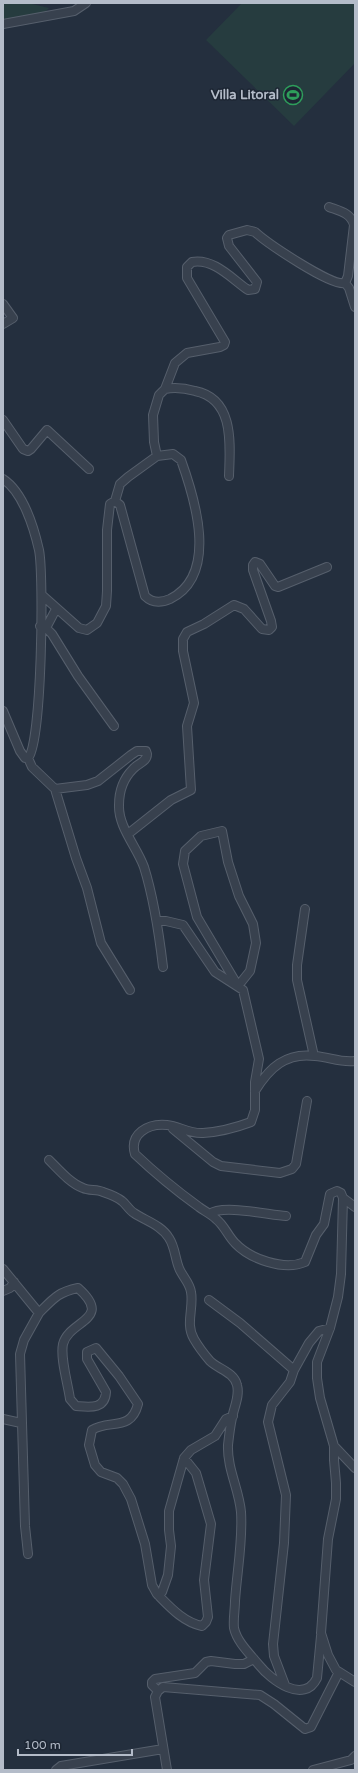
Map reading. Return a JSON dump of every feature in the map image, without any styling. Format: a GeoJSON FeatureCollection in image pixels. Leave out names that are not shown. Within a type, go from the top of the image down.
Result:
{"type":"FeatureCollection","features":[{"type":"Feature","properties":{"kind":"street"},"geometry":{"type":"LineString","coordinates":[[3,24],[74,11],[86,3]]}},
{"type":"Feature","properties":{"kind":"street"},"geometry":{"type":"LineString","coordinates":[[329,207],[347,214],[352,218],[354,225],[348,276],[345,283]]}},
{"type":"Feature","properties":{"kind":"street"},"geometry":{"type":"LineString","coordinates":[[157,456],[154,442],[153,415],[159,395],[165,389],[175,362],[187,353],[224,346],[225,342],[187,278],[186,271],[189,264],[196,262],[205,263],[224,271],[248,290],[252,290],[256,286],[257,282],[229,246],[227,238],[229,235],[246,230],[255,232],[297,261],[332,281],[341,284],[345,283]]}},
{"type":"Feature","properties":{"kind":"street"},"geometry":{"type":"LineString","coordinates":[[345,283],[349,288],[355,307]]}},
{"type":"Feature","properties":{"kind":"street"},"geometry":{"type":"LineString","coordinates":[[3,304],[13,318],[3,324]]}},
{"type":"Feature","properties":{"kind":"street"},"geometry":{"type":"LineString","coordinates":[[165,389],[178,387],[199,391],[214,399],[223,410],[229,428],[229,476]]}},
{"type":"Feature","properties":{"kind":"street"},"geometry":{"type":"LineString","coordinates":[[3,420],[23,449],[28,451],[31,449],[47,430],[89,469]]}},
{"type":"Feature","properties":{"kind":"street"},"geometry":{"type":"LineString","coordinates":[[43,596],[75,625],[83,629],[90,629],[97,623],[106,606],[106,530],[110,504],[115,501],[120,484],[157,456],[173,454],[181,460],[188,479],[198,522],[196,569],[192,580],[186,588],[166,601],[152,601],[145,596],[120,505],[115,501]]}},
{"type":"Feature","properties":{"kind":"street"},"geometry":{"type":"LineString","coordinates":[[3,479],[10,483],[24,506],[34,528],[42,567],[44,627],[39,702],[34,741],[31,755],[28,758]]}},
{"type":"Feature","properties":{"kind":"street"},"geometry":{"type":"LineString","coordinates":[[128,834],[171,800],[191,790],[187,726],[194,703],[183,651],[183,639],[187,632],[204,624],[234,605],[244,609],[262,629],[269,630],[272,627],[253,570],[253,565],[255,562],[260,564],[275,586],[278,587],[327,567]]}},
{"type":"Feature","properties":{"kind":"street"},"geometry":{"type":"LineString","coordinates":[[44,627],[56,609]]}},
{"type":"Feature","properties":{"kind":"street"},"geometry":{"type":"LineString","coordinates":[[44,627],[114,726]]}},
{"type":"Feature","properties":{"kind":"street"},"geometry":{"type":"LineString","coordinates":[[3,711],[20,751],[25,758],[28,758],[32,767],[55,789],[76,858],[87,888],[101,943],[130,990]]}},
{"type":"Feature","properties":{"kind":"street"},"geometry":{"type":"LineString","coordinates":[[55,789],[87,785],[98,781],[137,751],[146,751],[146,759],[134,768],[121,787],[119,810],[128,834],[144,866],[158,921],[163,967]]}},
{"type":"Feature","properties":{"kind":"street"},"geometry":{"type":"LineString","coordinates":[[222,831],[228,862],[239,896],[254,924],[256,943],[250,971],[238,986],[197,917],[183,864],[185,851],[201,836],[222,831]]}},
{"type":"Feature","properties":{"kind":"street"},"geometry":{"type":"LineString","coordinates":[[305,909],[297,965],[297,980],[314,1056]]}},
{"type":"Feature","properties":{"kind":"street"},"geometry":{"type":"LineString","coordinates":[[49,1160],[69,1179],[84,1188],[103,1191],[122,1201],[133,1212],[164,1231],[171,1240],[179,1268],[191,1290],[192,1303],[190,1328],[193,1338],[211,1362],[228,1372],[235,1379],[237,1385],[237,1399],[232,1416],[228,1447],[230,1467],[239,1495],[241,1512],[241,1537],[237,1568],[234,1628],[240,1640],[254,1659],[269,1675],[284,1685],[301,1690],[309,1688],[314,1684],[317,1675],[328,1539],[336,1499],[334,1446],[320,1398],[317,1378],[317,1362],[330,1328],[338,1298],[341,1274],[343,1198],[341,1193],[337,1191],[330,1194],[324,1224],[316,1236],[305,1262],[295,1266],[287,1266],[256,1258],[245,1251],[226,1233],[221,1222],[199,1207],[135,1154],[133,1147],[134,1140],[139,1133],[145,1129],[158,1125],[168,1125],[182,1130],[202,1133],[234,1129],[251,1122],[255,1110],[255,1082],[259,1059],[246,995],[238,986],[215,972],[183,925],[166,921],[158,921]]}},
{"type":"Feature","properties":{"kind":"street"},"geometry":{"type":"LineString","coordinates":[[255,1092],[262,1080],[279,1062],[297,1057],[314,1056],[342,1061],[355,1061]]}},
{"type":"Feature","properties":{"kind":"street"},"geometry":{"type":"LineString","coordinates":[[168,1125],[213,1162],[221,1166],[280,1173],[292,1169],[296,1164],[307,1100]]}},
{"type":"Feature","properties":{"kind":"street"},"geometry":{"type":"LineString","coordinates":[[343,1198],[355,1206]]}},
{"type":"Feature","properties":{"kind":"street"},"geometry":{"type":"LineString","coordinates":[[210,1214],[214,1211],[226,1210],[286,1216]]}},
{"type":"Feature","properties":{"kind":"street"},"geometry":{"type":"LineString","coordinates":[[3,1269],[39,1313]]}},
{"type":"Feature","properties":{"kind":"street"},"geometry":{"type":"LineString","coordinates":[[3,1291],[10,1288],[14,1282]]}},
{"type":"Feature","properties":{"kind":"street"},"geometry":{"type":"LineString","coordinates":[[28,1554],[25,1526],[20,1354],[24,1340],[39,1313],[65,1290],[78,1288],[88,1297],[92,1310],[89,1317],[68,1335],[64,1342],[63,1351],[70,1400],[76,1406],[92,1408],[102,1403],[105,1398],[106,1392],[87,1359],[87,1352],[96,1348],[119,1376],[138,1404],[136,1412],[130,1419],[115,1425],[98,1426],[92,1430],[88,1444],[95,1465],[101,1472],[117,1478],[132,1498],[145,1544],[152,1585],[157,1594],[172,1610],[187,1620],[202,1626],[208,1617],[204,1580],[211,1524],[196,1473],[184,1458]]}},
{"type":"Feature","properties":{"kind":"street"},"geometry":{"type":"LineString","coordinates":[[209,1300],[240,1323],[294,1370]]}},
{"type":"Feature","properties":{"kind":"street"},"geometry":{"type":"LineString","coordinates":[[284,1685],[274,1656],[273,1644],[284,1542],[286,1495],[268,1422],[272,1405],[290,1382],[294,1370],[309,1343],[316,1334],[330,1328]]}},
{"type":"Feature","properties":{"kind":"street"},"geometry":{"type":"LineString","coordinates":[[157,1594],[162,1592],[168,1575],[172,1546],[169,1530],[169,1511],[184,1458],[191,1450],[215,1436],[226,1419],[232,1416]]}},
{"type":"Feature","properties":{"kind":"street"},"geometry":{"type":"LineString","coordinates":[[3,1419],[21,1423]]}},
{"type":"Feature","properties":{"kind":"street"},"geometry":{"type":"LineString","coordinates":[[334,1446],[355,1468]]}},
{"type":"Feature","properties":{"kind":"street"},"geometry":{"type":"LineString","coordinates":[[321,1634],[330,1660],[336,1670],[355,1682]]}},
{"type":"Feature","properties":{"kind":"street"},"geometry":{"type":"LineString","coordinates":[[158,1691],[152,1685],[152,1682],[155,1679],[195,1673],[206,1662],[211,1661],[244,1664],[254,1659]]}},
{"type":"Feature","properties":{"kind":"street"},"geometry":{"type":"LineString","coordinates":[[167,1770],[155,1697],[158,1691],[163,1687],[260,1696],[274,1704],[305,1729],[311,1727],[339,1672]]}},
{"type":"Feature","properties":{"kind":"street"},"geometry":{"type":"LineString","coordinates":[[56,1770],[61,1766],[163,1749]]}},
{"type":"Feature","properties":{"kind":"street"},"geometry":{"type":"LineString","coordinates":[[313,1770],[351,1760],[355,1756]]}},
{"type":"Feature","properties":{"kind":"green space"},"geometry":{"type":"Polygon","coordinates":[[[3,3],[28,3],[49,8],[45,12],[3,19],[3,3]]]}},
{"type":"Feature","properties":{"kind":"green space","name":"Villa Litoral"},"geometry":{"type":"Polygon","coordinates":[[[242,3],[355,3],[355,63],[294,126],[206,40],[242,3]]]}},
{"type":"Feature","properties":{"kind":"place","name":"Villa Litoral"},"geometry":{"type":"Point","coordinates":[293,95]}}]}
